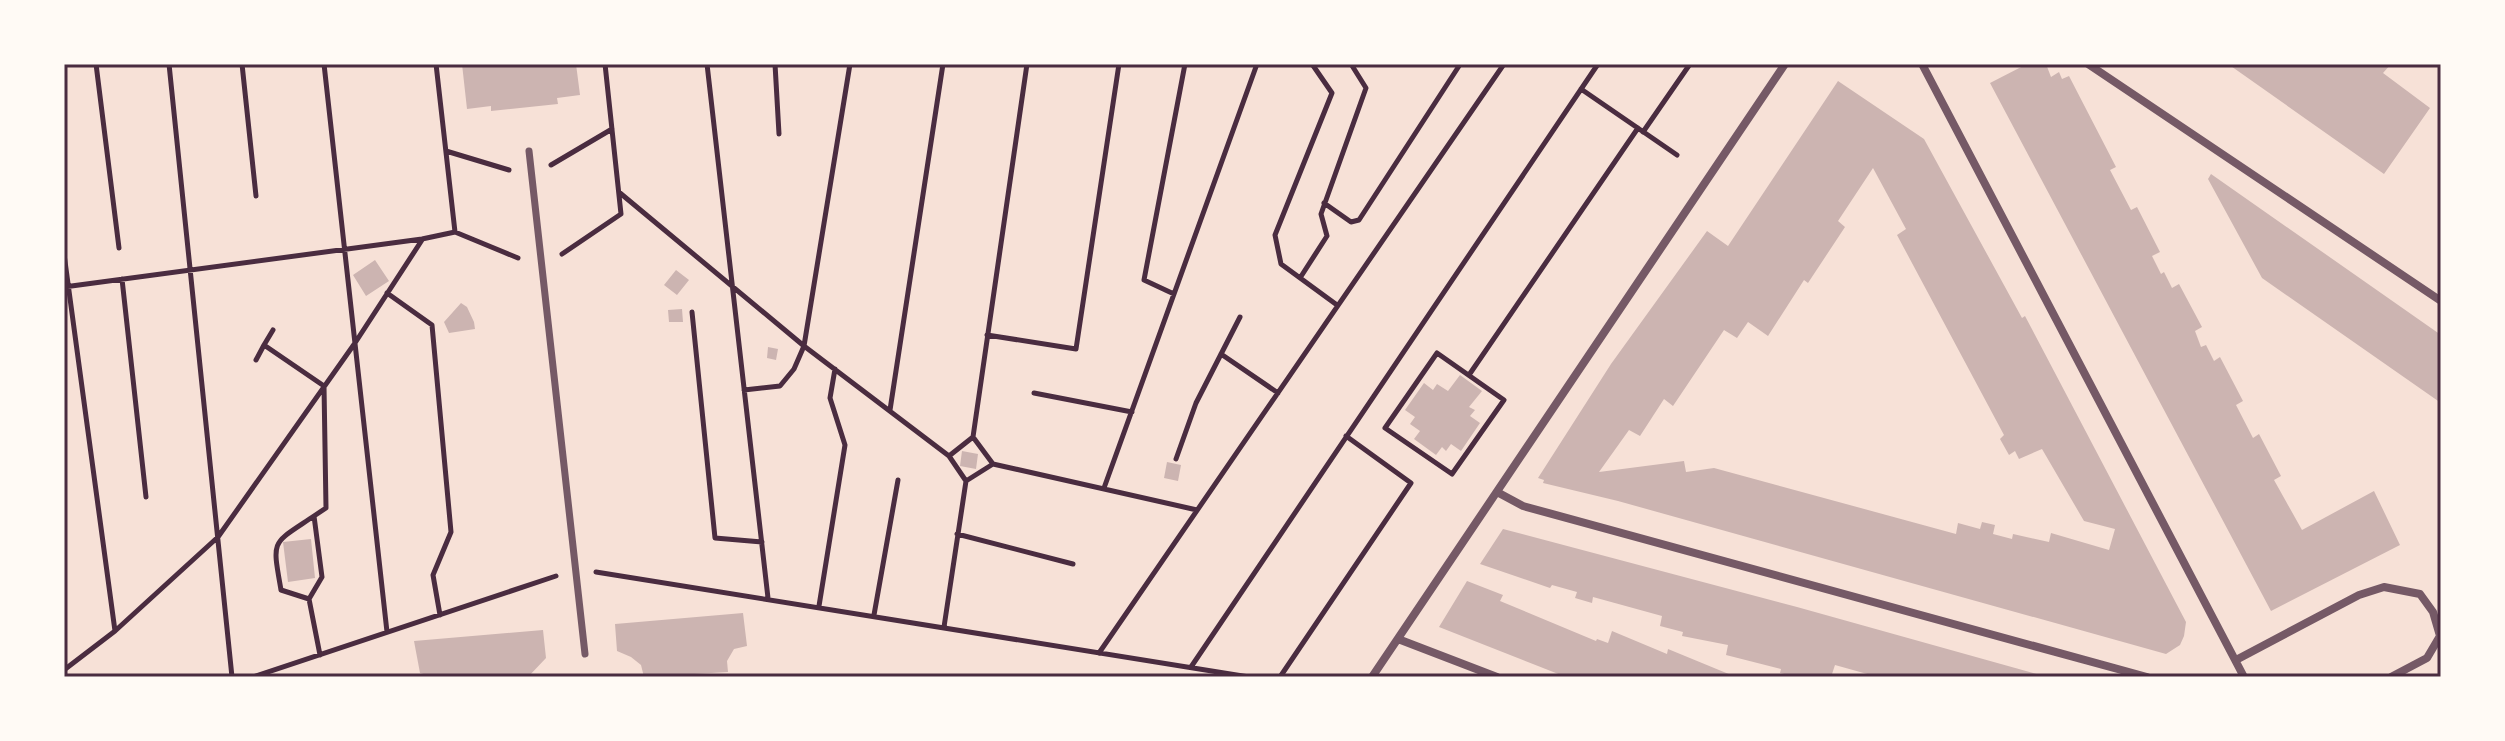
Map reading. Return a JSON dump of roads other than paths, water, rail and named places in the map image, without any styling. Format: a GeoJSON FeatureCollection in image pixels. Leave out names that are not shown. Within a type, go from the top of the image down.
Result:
{"type":"FeatureCollection","features":[{"type":"Feature","properties":{"kind":"street"},"geometry":{"type":"LineString","coordinates":[[1372,677],[1785,64]]}},
{"type":"Feature","properties":{"kind":"street"},"geometry":{"type":"LineString","coordinates":[[1922,64],[2244,677]]}},
{"type":"Feature","properties":{"kind":"street"},"geometry":{"type":"LineString","coordinates":[[2088,64],[2441,301]]}},
{"type":"Feature","properties":{"kind":"street"},"geometry":{"type":"LineString","coordinates":[[529,151],[585,654]]}},
{"type":"Feature","properties":{"kind":"street"},"geometry":{"type":"LineString","coordinates":[[1497,492],[1523,506],[2147,677]]}},
{"type":"Feature","properties":{"kind":"street"},"geometry":{"type":"LineString","coordinates":[[2236,660],[2359,595],[2384,587],[2420,594],[2433,612],[2440,636],[2427,658],[2391,677]]}},
{"type":"Feature","properties":{"kind":"street"},"geometry":{"type":"LineString","coordinates":[[1398,639],[1497,677]]}}]}
